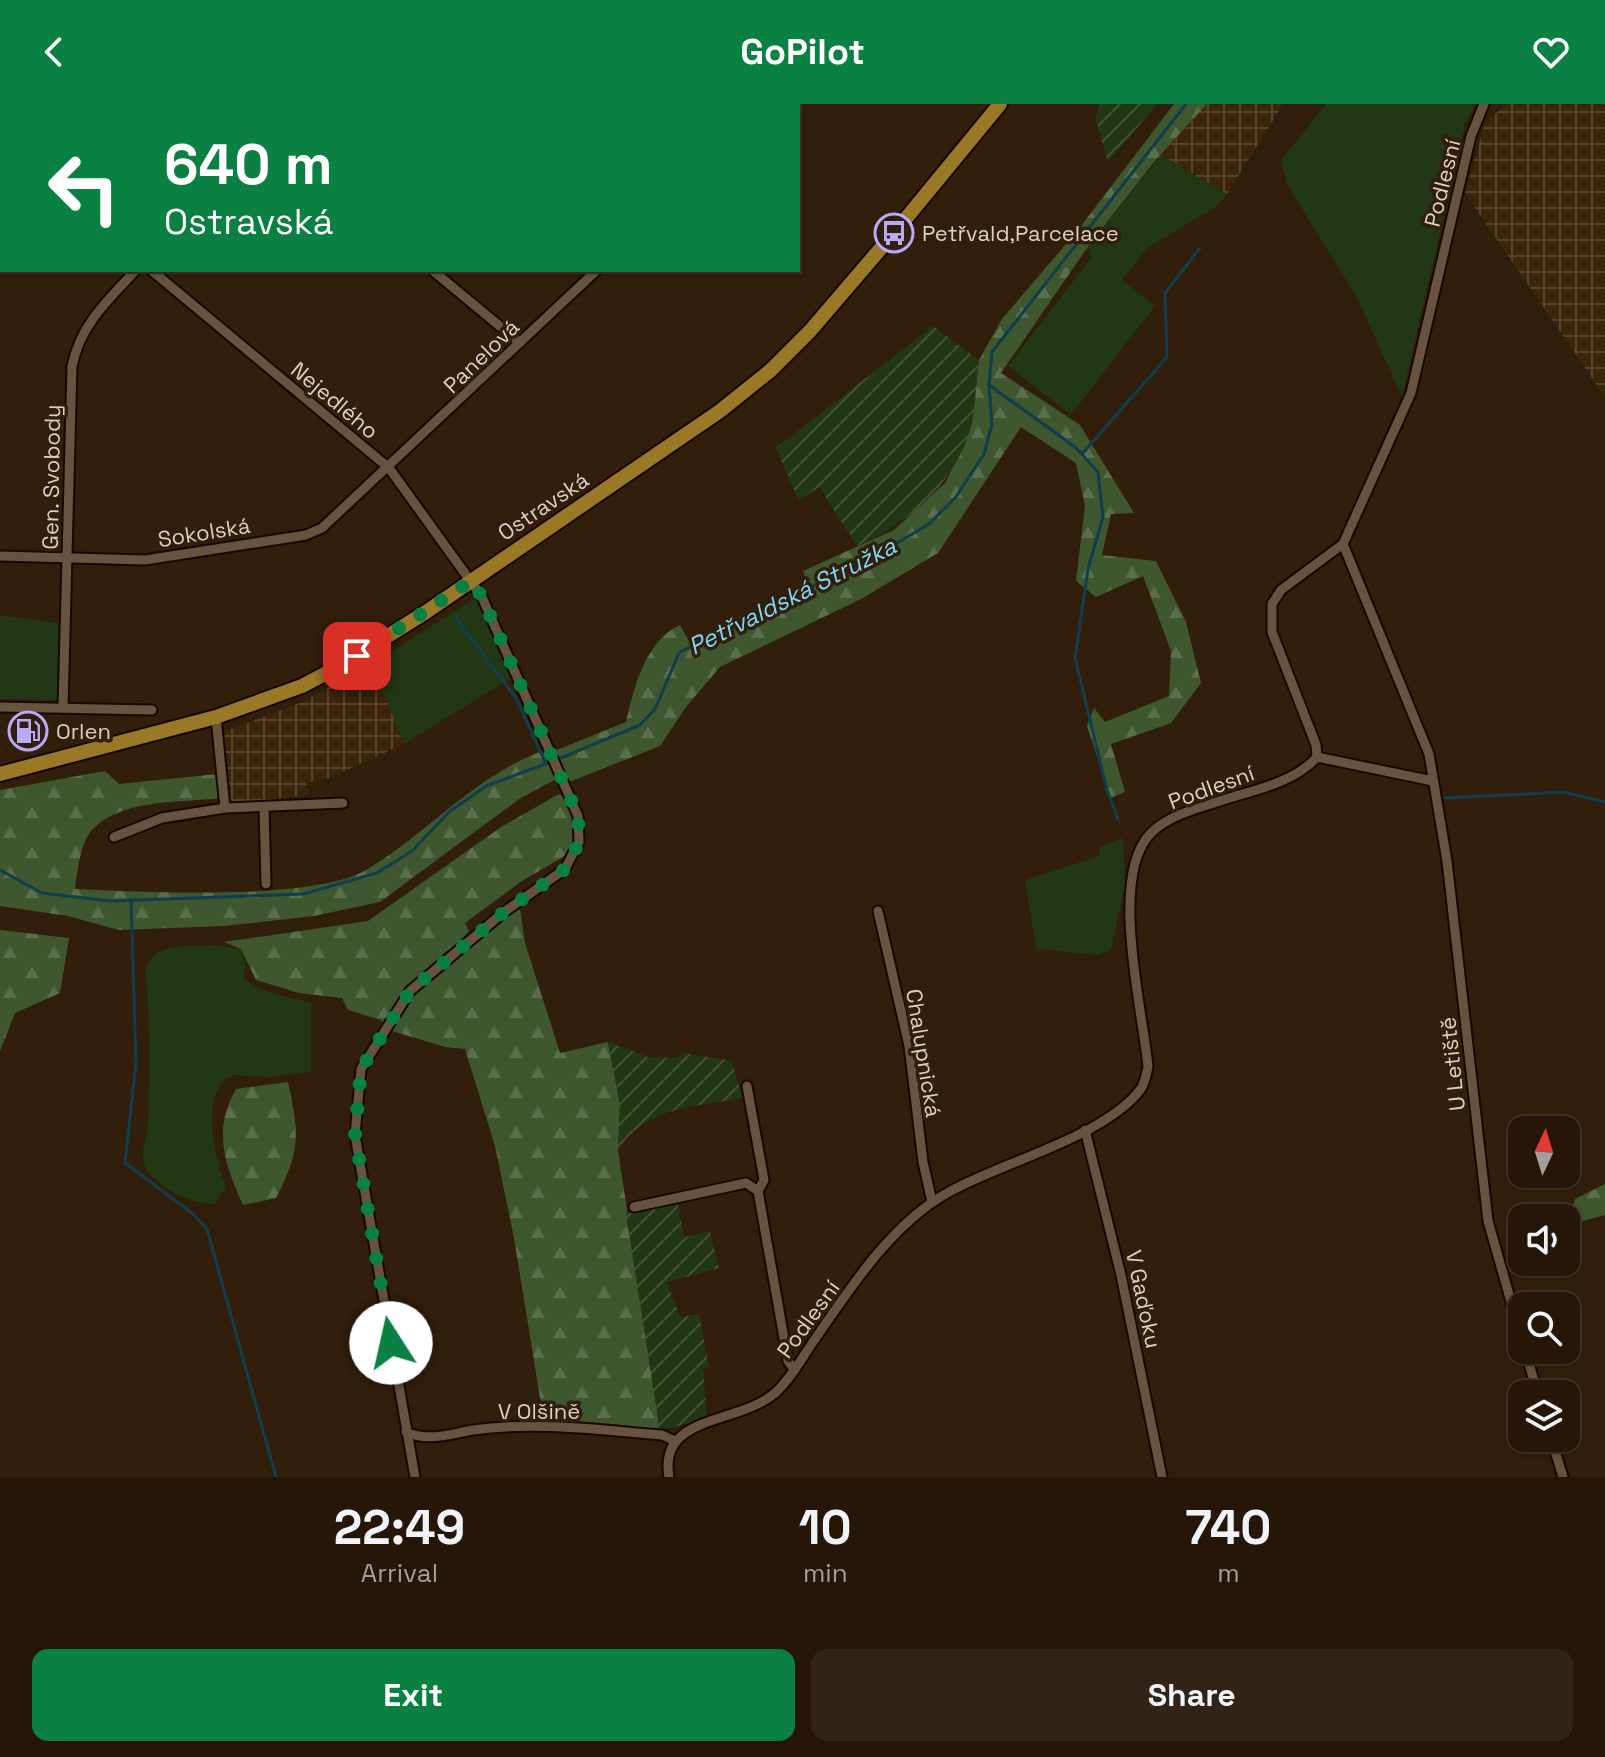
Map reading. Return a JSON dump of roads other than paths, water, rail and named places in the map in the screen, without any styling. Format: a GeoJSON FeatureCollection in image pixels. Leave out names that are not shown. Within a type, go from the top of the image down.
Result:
{"type":"FeatureCollection","features":[{"type":"Feature","properties":{"kind":"main road","name":"Ostravská"},"geometry":{"type":"LineString","coordinates":[[0,774],[216,717],[302,686],[340,666],[471,581],[720,411],[771,370],[810,331],[1000,104]]}},
{"type":"Feature","properties":{"kind":"street","name":"Podlesní"},"geometry":{"type":"LineString","coordinates":[[673,1440],[696,1427],[749,1409],[776,1392],[883,1250],[932,1202],[1085,1130],[1129,1102],[1143,1087],[1148,1067],[1130,914],[1133,872],[1149,834],[1167,820],[1300,771],[1317,757],[1316,745],[1272,632],[1272,604],[1281,590],[1343,544],[1411,393],[1471,136],[1484,104]]}},
{"type":"Feature","properties":{"kind":"street","name":"Gen. Svobody"},"geometry":{"type":"LineString","coordinates":[[63,708],[72,366],[77,342],[87,322],[134,272]]}},
{"type":"Feature","properties":{"kind":"street","name":"Nejedlého"},"geometry":{"type":"LineString","coordinates":[[153,272],[389,468],[471,581]]}},
{"type":"Feature","properties":{"kind":"street"},"geometry":{"type":"LineString","coordinates":[[434,272],[520,343]]}},
{"type":"Feature","properties":{"kind":"street","name":"Panelová"},"geometry":{"type":"LineString","coordinates":[[389,468],[595,272]]}},
{"type":"Feature","properties":{"kind":"street","name":"Sokolská"},"geometry":{"type":"LineString","coordinates":[[0,556],[145,560],[306,535],[322,528],[389,468]]}},
{"type":"Feature","properties":{"kind":"street","name":"U Letiště"},"geometry":{"type":"LineString","coordinates":[[1343,544],[1412,704],[1429,754],[1447,861],[1488,1221],[1508,1292]]}},
{"type":"Feature","properties":{"kind":"street"},"geometry":{"type":"LineString","coordinates":[[415,1477],[355,1135],[361,1069],[410,991],[504,912],[565,869],[579,842],[578,816],[482,597],[471,581]]}},
{"type":"Feature","properties":{"kind":"street"},"geometry":{"type":"LineString","coordinates":[[0,707],[152,710]]}},
{"type":"Feature","properties":{"kind":"street"},"geometry":{"type":"LineString","coordinates":[[216,717],[225,808]]}},
{"type":"Feature","properties":{"kind":"street"},"geometry":{"type":"LineString","coordinates":[[1317,757],[1433,781]]}},
{"type":"Feature","properties":{"kind":"street"},"geometry":{"type":"LineString","coordinates":[[114,837],[162,818],[225,808],[343,803]]}},
{"type":"Feature","properties":{"kind":"street"},"geometry":{"type":"LineString","coordinates":[[264,807],[266,884]]}},
{"type":"Feature","properties":{"kind":"street","name":"Chalupnická"},"geometry":{"type":"LineString","coordinates":[[878,911],[909,1046],[923,1162],[932,1202]]}},
{"type":"Feature","properties":{"kind":"street"},"geometry":{"type":"LineString","coordinates":[[747,1086],[764,1180],[758,1191],[788,1361],[794,1369]]}},
{"type":"Feature","properties":{"kind":"street","name":"V Gaďoku"},"geometry":{"type":"LineString","coordinates":[[1085,1130],[1121,1275],[1162,1477]]}},
{"type":"Feature","properties":{"kind":"street"},"geometry":{"type":"LineString","coordinates":[[634,1207],[746,1183],[758,1191]]}},
{"type":"Feature","properties":{"kind":"street","name":"V Olšině"},"geometry":{"type":"LineString","coordinates":[[406,1432],[421,1439],[479,1430],[546,1426],[662,1435],[673,1440]]}},
{"type":"Feature","properties":{"kind":"street"},"geometry":{"type":"LineString","coordinates":[[669,1477],[666,1459],[673,1440]]}},
{"type":"Feature","properties":{"kind":"street"},"geometry":{"type":"LineString","coordinates":[[1555,1452],[1563,1477]]}},
{"type":"Feature","properties":{"kind":"waterway","name":"Petřvaldská Stružka"},"geometry":{"type":"LineString","coordinates":[[558,759],[640,725],[655,709],[679,653],[887,549],[929,524],[956,497],[984,454],[992,424],[989,385],[992,352],[1186,104]]}},
{"type":"Feature","properties":{"kind":"waterway"},"geometry":{"type":"LineString","coordinates":[[1082,454],[1167,357],[1165,293],[1200,248]]}},
{"type":"Feature","properties":{"kind":"waterway"},"geometry":{"type":"LineString","coordinates":[[989,385],[1075,447],[1098,472],[1103,517],[1088,569],[1075,658],[1107,790],[1118,819]]}},
{"type":"Feature","properties":{"kind":"waterway"},"geometry":{"type":"LineString","coordinates":[[456,618],[516,698],[546,764]]}},
{"type":"Feature","properties":{"kind":"waterway","name":"Petřvaldská Stružka"},"geometry":{"type":"LineString","coordinates":[[0,870],[42,893],[110,901],[303,894],[377,873],[412,851],[449,812],[486,786],[551,762]]}},
{"type":"Feature","properties":{"kind":"waterway"},"geometry":{"type":"LineString","coordinates":[[1445,798],[1563,792],[1605,802]]}},
{"type":"Feature","properties":{"kind":"waterway"},"geometry":{"type":"LineString","coordinates":[[131,899],[136,1062],[125,1163],[193,1214],[207,1229],[276,1477]]}},
{"type":"Feature","properties":{"kind":"place","name":"Petřvald,Parcelace"},"geometry":{"type":"Point","coordinates":[894,233]}},
{"type":"Feature","properties":{"kind":"place","name":"Orlen"},"geometry":{"type":"Point","coordinates":[28,731]}}]}
